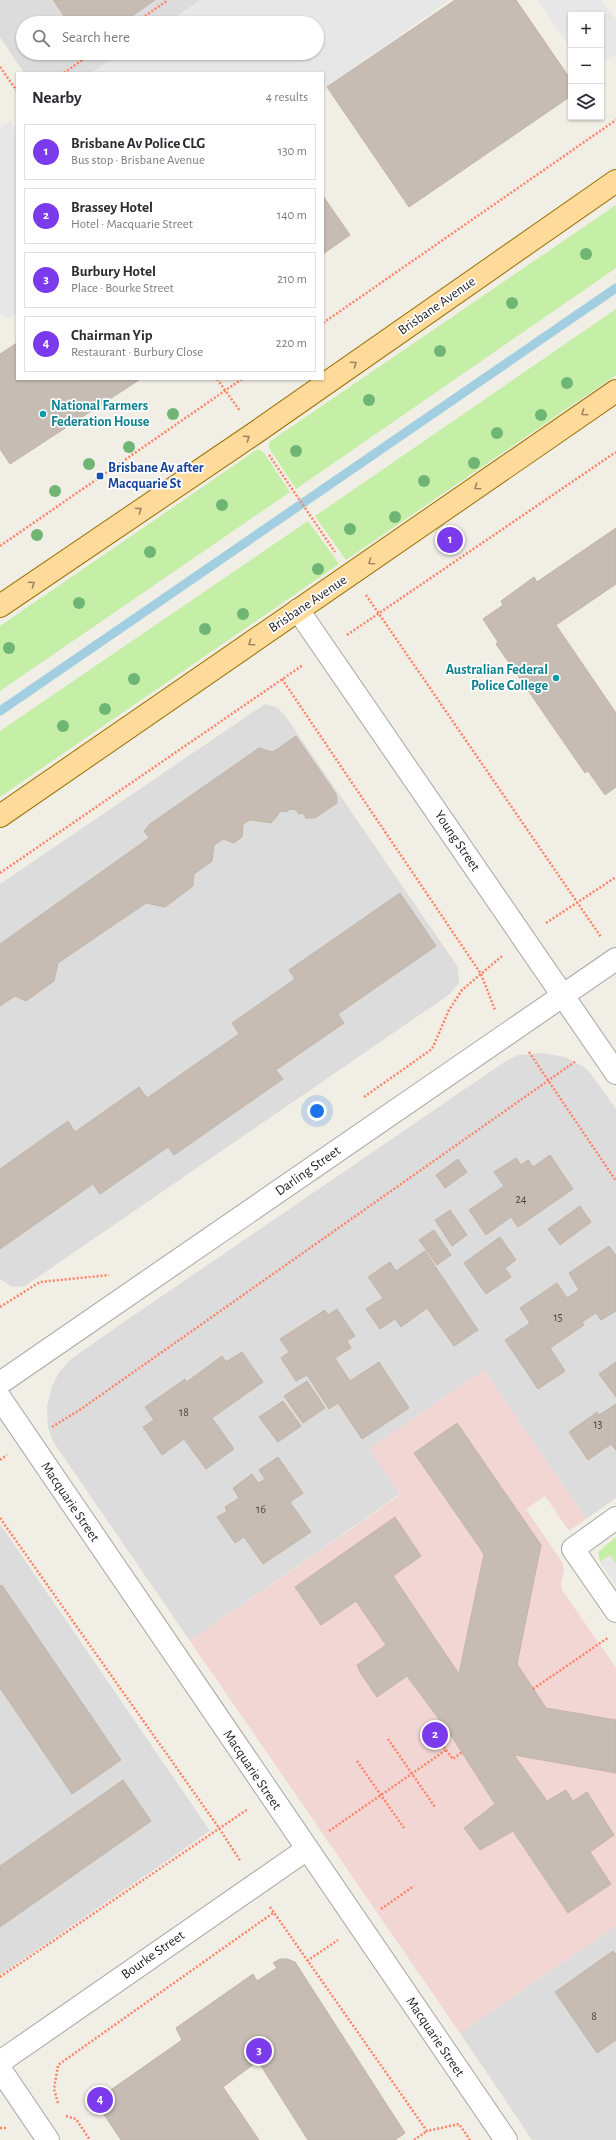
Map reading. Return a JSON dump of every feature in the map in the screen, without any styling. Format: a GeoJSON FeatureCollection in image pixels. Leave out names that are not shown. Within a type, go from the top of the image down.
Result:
{"type":"FeatureCollection","features":[{"type":"Feature","properties":{"kind":"main road","name":"Brisbane Avenue"},"geometry":{"type":"LineString","coordinates":[[0,606],[255,433],[616,181]]}},
{"type":"Feature","properties":{"kind":"main road","name":"Brisbane Avenue"},"geometry":{"type":"LineString","coordinates":[[0,816],[298,610],[352,575],[616,391]]}},
{"type":"Feature","properties":{"kind":"street","name":"Young Street"},"geometry":{"type":"LineString","coordinates":[[298,610],[616,1073]]}},
{"type":"Feature","properties":{"kind":"street","name":"Darling Street"},"geometry":{"type":"LineString","coordinates":[[0,1383],[616,959]]}},
{"type":"Feature","properties":{"kind":"street","name":"Macquarie Street"},"geometry":{"type":"LineString","coordinates":[[0,1398],[506,2140]]}},
{"type":"Feature","properties":{"kind":"street"},"geometry":{"type":"LineString","coordinates":[[616,1518],[573,1549],[616,1610]]}},
{"type":"Feature","properties":{"kind":"street","name":"Bourke Street"},"geometry":{"type":"LineString","coordinates":[[0,2062],[307,1849]]}},
{"type":"Feature","properties":{"kind":"street"},"geometry":{"type":"LineString","coordinates":[[0,2069],[48,2140]]}},
{"type":"Feature","properties":{"kind":"path"},"geometry":{"type":"LineString","coordinates":[[145,16],[168,0]]}},
{"type":"Feature","properties":{"kind":"path"},"geometry":{"type":"LineString","coordinates":[[65,72],[82,60]]}},
{"type":"Feature","properties":{"kind":"path"},"geometry":{"type":"LineString","coordinates":[[0,67],[16,91]]}},
{"type":"Feature","properties":{"kind":"path"},"geometry":{"type":"LineString","coordinates":[[324,322],[616,120]]}},
{"type":"Feature","properties":{"kind":"path"},"geometry":{"type":"LineString","coordinates":[[218,380],[226,390]]}},
{"type":"Feature","properties":{"kind":"path"},"geometry":{"type":"LineString","coordinates":[[0,546],[241,380]]}},
{"type":"Feature","properties":{"kind":"path"},"geometry":{"type":"LineString","coordinates":[[0,873],[616,452]]}},
{"type":"Feature","properties":{"kind":"path"},"geometry":{"type":"LineString","coordinates":[[293,490],[616,959]]}},
{"type":"Feature","properties":{"kind":"path"},"geometry":{"type":"LineString","coordinates":[[282,680],[481,974],[496,1012],[514,1029],[616,1181]]}},
{"type":"Feature","properties":{"kind":"path"},"geometry":{"type":"LineString","coordinates":[[361,1099],[432,1049],[448,1010],[462,990],[523,938],[616,877]]}},
{"type":"Feature","properties":{"kind":"path"},"geometry":{"type":"LineString","coordinates":[[80,1410],[598,1046]]}},
{"type":"Feature","properties":{"kind":"path"},"geometry":{"type":"LineString","coordinates":[[0,1307],[40,1282],[114,1274]]}},
{"type":"Feature","properties":{"kind":"path"},"geometry":{"type":"LineString","coordinates":[[0,1518],[219,1828],[274,1913],[427,2131]]}},
{"type":"Feature","properties":{"kind":"path"},"geometry":{"type":"LineString","coordinates":[[533,1689],[610,1636]]}},
{"type":"Feature","properties":{"kind":"path"},"geometry":{"type":"LineString","coordinates":[[450,1734],[440,1741],[453,1759],[462,1752]]}},
{"type":"Feature","properties":{"kind":"path"},"geometry":{"type":"LineString","coordinates":[[388,1739],[435,1807]]}},
{"type":"Feature","properties":{"kind":"path"},"geometry":{"type":"LineString","coordinates":[[307,1849],[321,1836],[446,1750]]}},
{"type":"Feature","properties":{"kind":"path"},"geometry":{"type":"LineString","coordinates":[[357,1761],[404,1828]]}},
{"type":"Feature","properties":{"kind":"path"},"geometry":{"type":"LineString","coordinates":[[0,1977],[269,1794]]}},
{"type":"Feature","properties":{"kind":"path"},"geometry":{"type":"LineString","coordinates":[[59,2108],[54,2089],[58,2065],[274,1913]]}},
{"type":"Feature","properties":{"kind":"path"},"geometry":{"type":"LineString","coordinates":[[60,2114],[76,2119],[90,2140]]}},
{"type":"Feature","properties":{"kind":"path"},"geometry":{"type":"LineString","coordinates":[[414,2140],[427,2131],[459,2124],[470,2140]]}},
{"type":"Feature","properties":{"kind":"shaded area"},"geometry":{"type":"Polygon","coordinates":[[[0,0],[213,0],[189,16],[16,16],[16,60],[124,60],[106,72],[23,72],[0,37],[0,0]]]}},
{"type":"Feature","properties":{"kind":"shaded area"},"geometry":{"type":"Polygon","coordinates":[[[200,0],[449,0],[324,89],[324,72],[92,72],[110,60],[324,60],[324,16],[176,16],[200,0]]]}},
{"type":"Feature","properties":{"kind":"shaded area"},"geometry":{"type":"Polygon","coordinates":[[[538,0],[601,0],[616,20],[616,54],[604,61],[604,12],[568,12],[568,45],[538,0]]]}},
{"type":"Feature","properties":{"kind":"shaded area"},"geometry":{"type":"Polygon","coordinates":[[[10,121],[16,130],[16,314],[8,319],[0,314],[0,128],[10,121]]]}},
{"type":"Feature","properties":{"kind":"shaded area"},"geometry":{"type":"Polygon","coordinates":[[[265,704],[278,708],[286,717],[458,967],[459,983],[450,994],[25,1286],[12,1287],[0,1279],[0,884],[265,704]]]}},
{"type":"Feature","properties":{"kind":"shaded area"},"geometry":{"type":"Polygon","coordinates":[[[544,1053],[565,1057],[584,1067],[591,1074],[616,1109],[616,1498],[586,1519],[484,1370],[369,1449],[400,1494],[190,1641],[54,1443],[48,1428],[47,1406],[52,1386],[60,1371],[71,1359],[121,1324],[503,1063],[518,1055],[544,1053]]]}},
{"type":"Feature","properties":{"kind":"shaded area"},"geometry":{"type":"Polygon","coordinates":[[[484,1370],[586,1519],[569,1531],[545,1496],[526,1509],[562,1562],[564,1570],[561,1583],[562,1590],[616,1668],[616,1926],[460,2033],[190,1641],[400,1495],[369,1449],[484,1370]]]}},
{"type":"Feature","properties":{"kind":"shaded area"},"geometry":{"type":"Polygon","coordinates":[[[0,1524],[210,1831],[0,1975],[0,1524]]]}},
{"type":"Feature","properties":{"kind":"shaded area"},"geometry":{"type":"Polygon","coordinates":[[[610,1555],[616,1564],[616,1586],[600,1562],[610,1555]]]}},
{"type":"Feature","properties":{"kind":"shaded area"},"geometry":{"type":"Polygon","coordinates":[[[616,1926],[616,2140],[532,2140],[460,2033],[616,1926]]]}},
{"type":"Feature","properties":{"kind":"green space"},"geometry":{"type":"Polygon","coordinates":[[[616,205],[616,268],[296,489],[269,448],[269,442],[616,205]]]}},
{"type":"Feature","properties":{"kind":"green space"},"geometry":{"type":"Polygon","coordinates":[[[616,309],[616,375],[346,560],[315,516],[616,309]]]}},
{"type":"Feature","properties":{"kind":"green space"},"geometry":{"type":"Polygon","coordinates":[[[258,449],[264,453],[290,492],[0,691],[0,626],[258,449]]]}},
{"type":"Feature","properties":{"kind":"green space"},"geometry":{"type":"Polygon","coordinates":[[[308,521],[339,564],[0,797],[0,731],[308,521]]]}},
{"type":"Feature","properties":{"kind":"green space"},"geometry":{"type":"Polygon","coordinates":[[[616,1537],[616,1564],[610,1555],[600,1562],[598,1552],[616,1537]]]}},
{"type":"Feature","properties":{"kind":"building"},"geometry":{"type":"Polygon","coordinates":[[[53,0],[155,0],[132,16],[64,16],[53,0]]]}},
{"type":"Feature","properties":{"kind":"building"},"geometry":{"type":"Polygon","coordinates":[[[455,0],[516,0],[568,76],[568,98],[409,207],[327,87],[455,0]]]}},
{"type":"Feature","properties":{"kind":"building"},"geometry":{"type":"Polygon","coordinates":[[[324,197],[350,235],[324,253],[324,197]]]}},
{"type":"Feature","properties":{"kind":"building","name":"National Farmers Federation House"},"geometry":{"type":"Polygon","coordinates":[[[16,344],[16,380],[139,380],[10,464],[0,449],[0,354],[16,344]]]}},
{"type":"Feature","properties":{"kind":"building","name":"Australian Federal Police College"},"geometry":{"type":"Polygon","coordinates":[[[616,528],[616,584],[556,625],[616,713],[616,787],[605,795],[588,771],[585,773],[496,644],[498,642],[483,619],[503,605],[501,601],[534,577],[537,582],[616,528]]]}},
{"type":"Feature","properties":{"kind":"building"},"geometry":{"type":"Polygon","coordinates":[[[296,736],[336,794],[337,803],[315,818],[306,818],[303,813],[299,814],[296,810],[290,809],[286,812],[281,811],[271,823],[250,820],[243,824],[242,837],[234,843],[223,839],[214,845],[212,861],[194,874],[193,886],[165,907],[146,903],[58,963],[54,981],[26,1001],[15,996],[0,1006],[0,944],[149,838],[144,831],[150,824],[259,748],[273,752],[296,736]]]}},
{"type":"Feature","properties":{"kind":"building"},"geometry":{"type":"Polygon","coordinates":[[[400,893],[436,946],[338,1014],[344,1023],[276,1070],[283,1079],[174,1155],[168,1147],[100,1194],[93,1184],[0,1249],[0,1169],[68,1121],[75,1132],[139,1087],[147,1098],[239,1034],[232,1023],[295,979],[289,970],[400,893]]]}},
{"type":"Feature","properties":{"kind":"building"},"geometry":{"type":"Polygon","coordinates":[[[550,1155],[573,1189],[518,1227],[511,1217],[486,1235],[469,1210],[504,1186],[494,1172],[516,1158],[521,1165],[528,1160],[533,1167],[550,1155]]]}},
{"type":"Feature","properties":{"kind":"building"},"geometry":{"type":"Polygon","coordinates":[[[458,1159],[467,1172],[445,1188],[436,1175],[458,1159]]]}},
{"type":"Feature","properties":{"kind":"building"},"geometry":{"type":"Polygon","coordinates":[[[580,1206],[591,1222],[560,1245],[548,1229],[580,1206]]]}},
{"type":"Feature","properties":{"kind":"building"},"geometry":{"type":"Polygon","coordinates":[[[450,1210],[467,1235],[452,1246],[435,1220],[450,1210]]]}},
{"type":"Feature","properties":{"kind":"building"},"geometry":{"type":"Polygon","coordinates":[[[434,1230],[451,1255],[437,1265],[419,1240],[434,1230]]]}},
{"type":"Feature","properties":{"kind":"building"},"geometry":{"type":"Polygon","coordinates":[[[500,1237],[516,1260],[505,1268],[511,1277],[486,1294],[464,1263],[500,1237]]]}},
{"type":"Feature","properties":{"kind":"building"},"geometry":{"type":"Polygon","coordinates":[[[609,1246],[616,1256],[616,1311],[601,1320],[596,1313],[582,1322],[584,1325],[550,1348],[565,1371],[538,1389],[505,1340],[530,1323],[520,1308],[557,1283],[567,1298],[579,1290],[569,1273],[609,1246]]]}},
{"type":"Feature","properties":{"kind":"building"},"geometry":{"type":"Polygon","coordinates":[[[425,1251],[478,1330],[454,1346],[427,1308],[401,1327],[395,1319],[380,1329],[366,1309],[383,1298],[368,1277],[390,1262],[396,1271],[425,1251]]]}},
{"type":"Feature","properties":{"kind":"building"},"geometry":{"type":"Polygon","coordinates":[[[337,1309],[355,1336],[347,1341],[351,1348],[335,1358],[350,1381],[379,1362],[409,1408],[362,1439],[338,1403],[329,1409],[307,1375],[296,1381],[281,1358],[289,1352],[280,1339],[325,1310],[328,1315],[337,1309]]]}},
{"type":"Feature","properties":{"kind":"building"},"geometry":{"type":"Polygon","coordinates":[[[242,1352],[263,1382],[212,1418],[234,1449],[206,1469],[184,1439],[162,1455],[143,1427],[154,1420],[145,1407],[185,1379],[189,1386],[188,1381],[222,1356],[226,1362],[242,1352]]]}},
{"type":"Feature","properties":{"kind":"building"},"geometry":{"type":"Polygon","coordinates":[[[616,1362],[616,1397],[599,1374],[616,1362]]]}},
{"type":"Feature","properties":{"kind":"building"},"geometry":{"type":"Polygon","coordinates":[[[307,1381],[325,1408],[303,1423],[284,1396],[307,1381]]]}},
{"type":"Feature","properties":{"kind":"building"},"geometry":{"type":"Polygon","coordinates":[[[283,1401],[301,1426],[278,1442],[259,1417],[283,1401]]]}},
{"type":"Feature","properties":{"kind":"building"},"geometry":{"type":"Polygon","coordinates":[[[616,1404],[616,1450],[611,1444],[588,1460],[569,1432],[597,1412],[599,1415],[616,1404]]]}},
{"type":"Feature","properties":{"kind":"building"},"geometry":{"type":"Polygon","coordinates":[[[457,1423],[541,1545],[517,1664],[546,1708],[616,1720],[616,1773],[514,1755],[547,1801],[566,1790],[573,1801],[587,1792],[614,1835],[590,1852],[611,1884],[568,1913],[513,1831],[480,1850],[464,1828],[495,1804],[450,1734],[407,1676],[377,1697],[361,1674],[357,1665],[386,1645],[356,1601],[321,1625],[295,1587],[395,1517],[421,1556],[393,1576],[459,1674],[484,1554],[414,1453],[457,1423]]]}},
{"type":"Feature","properties":{"kind":"building"},"geometry":{"type":"Polygon","coordinates":[[[278,1457],[303,1493],[290,1502],[311,1532],[263,1564],[244,1537],[235,1543],[217,1517],[227,1511],[225,1507],[239,1498],[233,1488],[252,1474],[258,1483],[265,1479],[259,1470],[278,1457]]]}},
{"type":"Feature","properties":{"kind":"building"},"geometry":{"type":"Polygon","coordinates":[[[2,1585],[121,1760],[72,1794],[0,1688],[0,1586],[2,1585]]]}},
{"type":"Feature","properties":{"kind":"building"},"geometry":{"type":"Polygon","coordinates":[[[123,1780],[151,1821],[0,1927],[0,1866],[123,1780]]]}},
{"type":"Feature","properties":{"kind":"building"},"geometry":{"type":"Polygon","coordinates":[[[613,1951],[616,1954],[616,2040],[597,2053],[555,1992],[613,1951]]]}},
{"type":"Feature","properties":{"kind":"building"},"geometry":{"type":"Polygon","coordinates":[[[280,1959],[287,1959],[295,1962],[405,2133],[395,2140],[308,2140],[258,2061],[223,2087],[259,2140],[121,2140],[95,2101],[182,2040],[176,2028],[253,1974],[257,1981],[277,1968],[273,1963],[280,1959]]]}},
{"type":"Feature","properties":{"kind":"waterway"},"geometry":{"type":"LineString","coordinates":[[0,711],[616,288]]}},
{"type":"Feature","properties":{"kind":"place","name":"National Farmers Federation House"},"geometry":{"type":"Point","coordinates":[43,414]}},
{"type":"Feature","properties":{"kind":"place","name":"Brisbane Av after Macquarie St"},"geometry":{"type":"Point","coordinates":[100,476]}},
{"type":"Feature","properties":{"kind":"place","name":"Brisbane Av Police CLG"},"geometry":{"type":"Point","coordinates":[450,540]}},
{"type":"Feature","properties":{"kind":"place","name":"Australian Federal Police College"},"geometry":{"type":"Point","coordinates":[556,678]}},
{"type":"Feature","properties":{"kind":"place","name":"Brassey Hotel"},"geometry":{"type":"Point","coordinates":[435,1735]}},
{"type":"Feature","properties":{"kind":"place","name":"Burbury Hotel"},"geometry":{"type":"Point","coordinates":[259,2051]}},
{"type":"Feature","properties":{"kind":"place","name":"Chairman Yip"},"geometry":{"type":"Point","coordinates":[100,2100]}}]}
